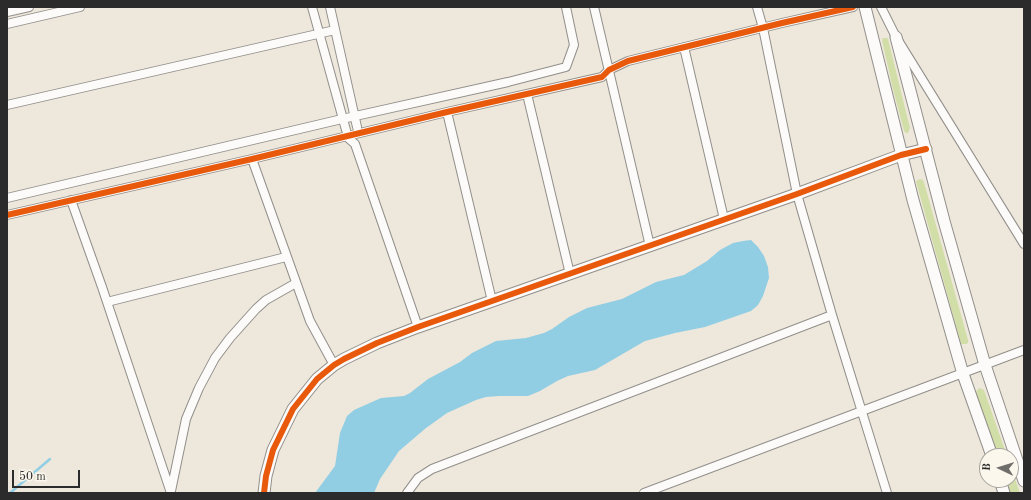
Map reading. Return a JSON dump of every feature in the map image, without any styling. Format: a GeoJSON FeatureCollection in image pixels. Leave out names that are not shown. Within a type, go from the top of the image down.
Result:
{"type":"FeatureCollection","features":[{"type":"Feature","properties":{"kind":"main road"},"geometry":{"type":"LineString","coordinates":[[865,7],[901,155],[963,374],[989,448]]}},
{"type":"Feature","properties":{"kind":"main road"},"geometry":{"type":"LineString","coordinates":[[896,37],[944,221],[985,365],[1024,481]]}},
{"type":"Feature","properties":{"kind":"main road"},"geometry":{"type":"LineString","coordinates":[[264,493],[269,462],[286,421],[305,393],[317,379],[334,365],[348,357],[377,343],[418,327],[797,194],[901,155],[926,149]]}},
{"type":"Feature","properties":{"kind":"street"},"geometry":{"type":"LineString","coordinates":[[7,12],[27,7],[28,19]]}},
{"type":"Feature","properties":{"kind":"street"},"geometry":{"type":"LineString","coordinates":[[7,24],[80,7]]}},
{"type":"Feature","properties":{"kind":"street"},"geometry":{"type":"LineString","coordinates":[[312,7],[346,133],[355,144],[418,327]]}},
{"type":"Feature","properties":{"kind":"street"},"geometry":{"type":"LineString","coordinates":[[330,7],[358,130],[355,144]]}},
{"type":"Feature","properties":{"kind":"street"},"geometry":{"type":"LineString","coordinates":[[7,198],[342,119],[508,82],[566,67],[574,45],[566,7]]}},
{"type":"Feature","properties":{"kind":"street"},"geometry":{"type":"LineString","coordinates":[[594,7],[650,246]]}},
{"type":"Feature","properties":{"kind":"street"},"geometry":{"type":"LineString","coordinates":[[757,7],[763,28],[797,194],[861,412],[887,493]]}},
{"type":"Feature","properties":{"kind":"street"},"geometry":{"type":"LineString","coordinates":[[7,215],[252,159],[358,130],[447,112],[602,77],[609,70],[628,61],[852,7]]}},
{"type":"Feature","properties":{"kind":"street"},"geometry":{"type":"LineString","coordinates":[[881,7],[896,37],[1024,244]]}},
{"type":"Feature","properties":{"kind":"street"},"geometry":{"type":"LineString","coordinates":[[7,105],[335,30]]}},
{"type":"Feature","properties":{"kind":"street"},"geometry":{"type":"LineString","coordinates":[[684,47],[724,219]]}},
{"type":"Feature","properties":{"kind":"street"},"geometry":{"type":"LineString","coordinates":[[527,94],[570,274]]}},
{"type":"Feature","properties":{"kind":"street"},"geometry":{"type":"LineString","coordinates":[[447,112],[492,301]]}},
{"type":"Feature","properties":{"kind":"street"},"geometry":{"type":"LineString","coordinates":[[252,159],[310,321],[334,365]]}},
{"type":"Feature","properties":{"kind":"street"},"geometry":{"type":"LineString","coordinates":[[71,200],[171,493]]}},
{"type":"Feature","properties":{"kind":"street"},"geometry":{"type":"LineString","coordinates":[[107,302],[286,257]]}},
{"type":"Feature","properties":{"kind":"street"},"geometry":{"type":"LineString","coordinates":[[171,493],[186,419],[199,388],[215,358],[230,338],[256,309],[266,300],[296,283]]}},
{"type":"Feature","properties":{"kind":"street"},"geometry":{"type":"LineString","coordinates":[[407,493],[418,478],[432,469],[832,315]]}},
{"type":"Feature","properties":{"kind":"street"},"geometry":{"type":"LineString","coordinates":[[644,493],[1024,350]]}},
{"type":"Feature","properties":{"kind":"green space"},"geometry":{"type":"Polygon","coordinates":[[[883,38],[888,39],[910,128],[908,133],[904,131],[892,85],[882,40],[883,38]]]}},
{"type":"Feature","properties":{"kind":"green space"},"geometry":{"type":"Polygon","coordinates":[[[920,179],[924,182],[968,340],[968,343],[966,344],[961,344],[916,181],[920,179]]]}},
{"type":"Feature","properties":{"kind":"green space"},"geometry":{"type":"Polygon","coordinates":[[[980,388],[984,390],[1004,448],[994,448],[976,392],[980,388]]]}},
{"type":"Feature","properties":{"kind":"green space"},"geometry":{"type":"Polygon","coordinates":[[[1008,488],[1018,488],[1020,493],[1010,493],[1008,488]]]}},
{"type":"Feature","properties":{"kind":"water"},"geometry":{"type":"Polygon","coordinates":[[[751,240],[764,256],[768,267],[769,278],[763,296],[758,305],[751,311],[705,327],[645,341],[595,370],[568,376],[528,396],[486,397],[476,400],[447,413],[426,428],[399,451],[380,479],[374,493],[315,493],[335,466],[340,433],[347,416],[354,410],[381,398],[404,396],[428,379],[460,362],[472,353],[496,341],[526,338],[544,333],[569,317],[587,308],[622,299],[656,282],[684,275],[707,261],[720,250],[733,243],[751,240]]]}},
{"type":"Feature","properties":{"kind":"waterway"},"geometry":{"type":"LineString","coordinates":[[10,493],[50,459]]}},
{"type":"Feature","properties":{"kind":"cycle path"},"geometry":{"type":"LineString","coordinates":[[7,215],[602,77],[609,70],[628,61],[853,7]]}},
{"type":"Feature","properties":{"kind":"cycle path"},"geometry":{"type":"LineString","coordinates":[[264,493],[266,476],[273,450],[293,409],[317,379],[344,359],[377,343],[418,327],[797,194],[901,155],[926,149]]}}]}
